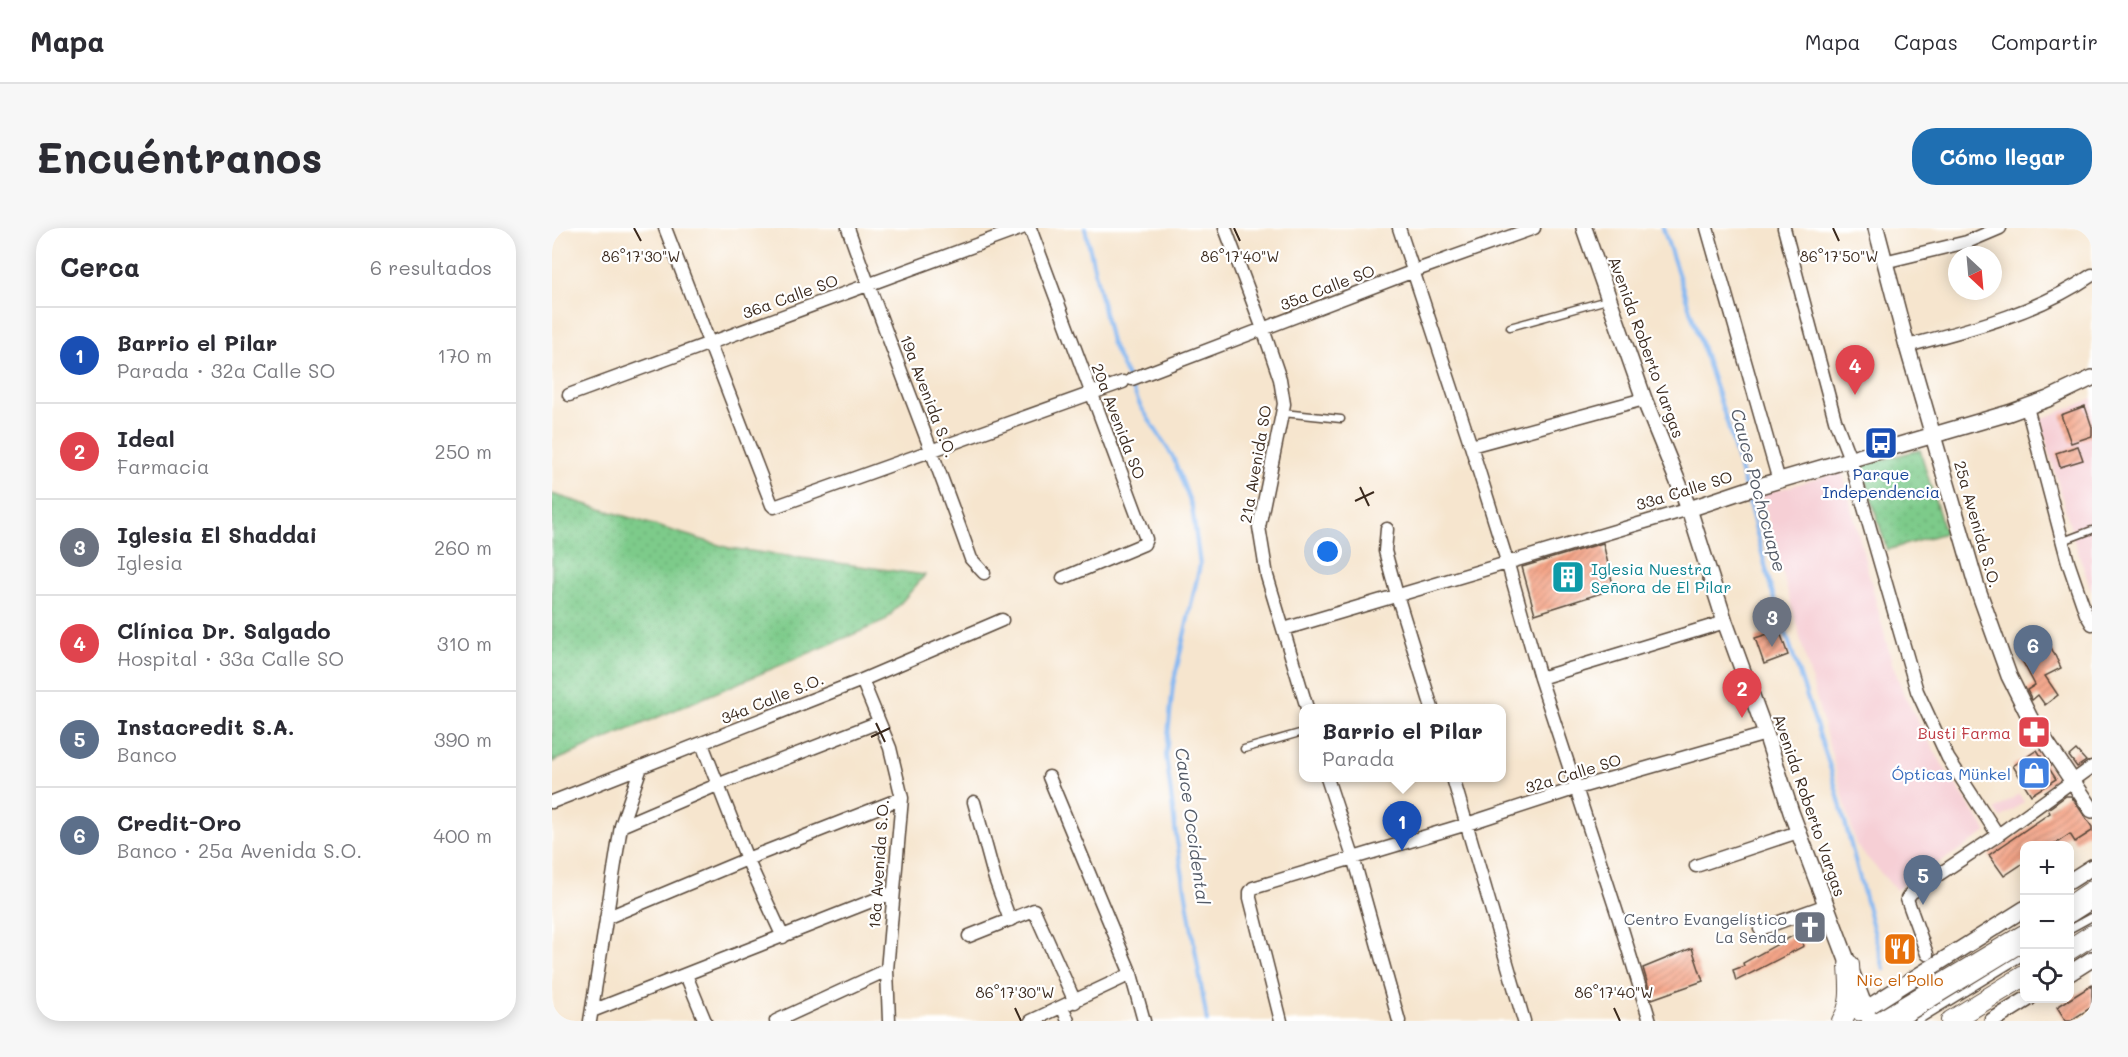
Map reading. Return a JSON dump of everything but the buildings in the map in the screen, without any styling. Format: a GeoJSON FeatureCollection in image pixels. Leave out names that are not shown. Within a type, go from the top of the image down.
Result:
{"type":"FeatureCollection","features":[{"type":"Feature","properties":{"kind":"main road"},"geometry":{"type":"LineString","coordinates":[[2074,903],[2092,891]]}},
{"type":"Feature","properties":{"kind":"main road"},"geometry":{"type":"LineString","coordinates":[[2074,946],[2092,934]]}},
{"type":"Feature","properties":{"kind":"main road"},"geometry":{"type":"LineString","coordinates":[[1881,1021],[2020,938]]}},
{"type":"Feature","properties":{"kind":"main road"},"geometry":{"type":"LineString","coordinates":[[1844,1021],[1850,999],[1849,965]]}},
{"type":"Feature","properties":{"kind":"main road"},"geometry":{"type":"LineString","coordinates":[[1951,1021],[2020,979]]}},
{"type":"Feature","properties":{"kind":"street"},"geometry":{"type":"LineString","coordinates":[[665,228],[772,505],[778,507],[932,449],[1090,394]]}},
{"type":"Feature","properties":{"kind":"street","name":"19a Avenida S.O."},"geometry":{"type":"LineString","coordinates":[[848,228],[971,559],[984,573]]}},
{"type":"Feature","properties":{"kind":"street","name":"36a Calle SO"},"geometry":{"type":"LineString","coordinates":[[569,395],[1022,228]]}},
{"type":"Feature","properties":{"kind":"street","name":"20a Avenida SO"},"geometry":{"type":"LineString","coordinates":[[1030,228],[1146,539],[1144,544],[1064,578]]}},
{"type":"Feature","properties":{"kind":"street","name":"21a Avenida SO"},"geometry":{"type":"LineString","coordinates":[[1225,228],[1280,380],[1284,404],[1283,413],[1259,527],[1267,576],[1306,704]]}},
{"type":"Feature","properties":{"kind":"street"},"geometry":{"type":"LineString","coordinates":[[1399,228],[1472,446],[1540,678],[1650,1021]]}},
{"type":"Feature","properties":{"kind":"street","name":"35a Calle SO"},"geometry":{"type":"LineString","coordinates":[[1090,394],[1534,228]]}},
{"type":"Feature","properties":{"kind":"street","name":"Avenida Roberto Vargas"},"geometry":{"type":"LineString","coordinates":[[1584,228],[1644,399],[1689,509],[1725,622],[1766,734],[1798,832],[1868,1015]]}},
{"type":"Feature","properties":{"kind":"street"},"geometry":{"type":"LineString","coordinates":[[1707,228],[1779,481]]}},
{"type":"Feature","properties":{"kind":"street"},"geometry":{"type":"LineString","coordinates":[[1784,228],[1835,420],[1850,459],[1917,691],[1948,758],[1998,835]]}},
{"type":"Feature","properties":{"kind":"street","name":"25a Avenida S.O."},"geometry":{"type":"LineString","coordinates":[[1876,228],[1907,346],[1976,584],[2009,676],[2030,718],[2092,810]]}},
{"type":"Feature","properties":{"kind":"street"},"geometry":{"type":"LineString","coordinates":[[1884,262],[1967,242],[2000,228]]}},
{"type":"Feature","properties":{"kind":"street"},"geometry":{"type":"LineString","coordinates":[[1907,346],[2005,318],[2043,302],[2092,275]]}},
{"type":"Feature","properties":{"kind":"street","name":"33a Calle SO"},"geometry":{"type":"LineString","coordinates":[[1284,629],[2027,407],[2092,378]]}},
{"type":"Feature","properties":{"kind":"street"},"geometry":{"type":"LineString","coordinates":[[1472,446],[1644,399]]}},
{"type":"Feature","properties":{"kind":"street"},"geometry":{"type":"LineString","coordinates":[[2027,407],[2063,541],[2086,614],[2092,624]]}},
{"type":"Feature","properties":{"kind":"street"},"geometry":{"type":"LineString","coordinates":[[1387,529],[1385,551],[1396,595],[1431,704]]}},
{"type":"Feature","properties":{"kind":"street","name":"34a Calle S.O."},"geometry":{"type":"LineString","coordinates":[[552,802],[862,680],[1002,620]]}},
{"type":"Feature","properties":{"kind":"street"},"geometry":{"type":"LineString","coordinates":[[1540,678],[1725,622]]}},
{"type":"Feature","properties":{"kind":"street","name":"18a Avenida S.O."},"geometry":{"type":"LineString","coordinates":[[862,680],[890,748],[902,798],[887,970],[889,1021]]}},
{"type":"Feature","properties":{"kind":"street"},"geometry":{"type":"LineString","coordinates":[[621,826],[717,785],[879,722]]}},
{"type":"Feature","properties":{"kind":"street","name":"32a Calle SO"},"geometry":{"type":"LineString","coordinates":[[1281,1021],[1250,898],[1252,888],[1467,824],[1577,788],[1766,734]]}},
{"type":"Feature","properties":{"kind":"street"},"geometry":{"type":"LineString","coordinates":[[702,744],[747,859],[783,937]]}},
{"type":"Feature","properties":{"kind":"street"},"geometry":{"type":"LineString","coordinates":[[591,1016],[621,826],[641,767]]}},
{"type":"Feature","properties":{"kind":"street"},"geometry":{"type":"LineString","coordinates":[[1927,954],[1907,899],[1911,893],[1998,835],[2092,767]]}},
{"type":"Feature","properties":{"kind":"street"},"geometry":{"type":"LineString","coordinates":[[1048,777],[1131,975],[1144,1021]]}},
{"type":"Feature","properties":{"kind":"street"},"geometry":{"type":"LineString","coordinates":[[1329,782],[1353,857],[1399,1021]]}},
{"type":"Feature","properties":{"kind":"street"},"geometry":{"type":"LineString","coordinates":[[1454,782],[1524,1021]]}},
{"type":"Feature","properties":{"kind":"street"},"geometry":{"type":"LineString","coordinates":[[606,918],[902,798]]}},
{"type":"Feature","properties":{"kind":"street"},"geometry":{"type":"LineString","coordinates":[[974,802],[994,879],[1010,920]]}},
{"type":"Feature","properties":{"kind":"street"},"geometry":{"type":"LineString","coordinates":[[1696,866],[1798,832]]}},
{"type":"Feature","properties":{"kind":"street"},"geometry":{"type":"LineString","coordinates":[[2074,878],[2092,867]]}},
{"type":"Feature","properties":{"kind":"street"},"geometry":{"type":"LineString","coordinates":[[591,1016],[686,975],[892,893]]}},
{"type":"Feature","properties":{"kind":"street"},"geometry":{"type":"LineString","coordinates":[[1761,929],[1821,907]]}},
{"type":"Feature","properties":{"kind":"street"},"geometry":{"type":"LineString","coordinates":[[969,936],[1034,910],[1075,1002]]}},
{"type":"Feature","properties":{"kind":"street"},"geometry":{"type":"LineString","coordinates":[[1844,1021],[1868,1015],[2020,912]]}},
{"type":"Feature","properties":{"kind":"street"},"geometry":{"type":"LineString","coordinates":[[2074,970],[2092,959]]}},
{"type":"Feature","properties":{"kind":"street"},"geometry":{"type":"LineString","coordinates":[[776,1021],[887,970]]}},
{"type":"Feature","properties":{"kind":"street"},"geometry":{"type":"LineString","coordinates":[[686,975],[705,1021]]}},
{"type":"Feature","properties":{"kind":"street"},"geometry":{"type":"LineString","coordinates":[[1031,1021],[1131,975]]}},
{"type":"Feature","properties":{"kind":"street"},"geometry":{"type":"LineString","coordinates":[[1992,1021],[2022,1003]]}},
{"type":"Feature","properties":{"kind":"street"},"geometry":{"type":"LineString","coordinates":[[1063,1008],[1068,1021]]}},
{"type":"Feature","properties":{"kind":"lane"},"geometry":{"type":"LineString","coordinates":[[1510,327],[1609,300]]}},
{"type":"Feature","properties":{"kind":"lane"},"geometry":{"type":"LineString","coordinates":[[1283,413],[1341,419]]}},
{"type":"Feature","properties":{"kind":"lane"},"geometry":{"type":"LineString","coordinates":[[2063,541],[2092,530]]}},
{"type":"Feature","properties":{"kind":"lane"},"geometry":{"type":"LineString","coordinates":[[1244,749],[1299,733]]}},
{"type":"Feature","properties":{"kind":"lane"},"geometry":{"type":"LineString","coordinates":[[2074,917],[2092,906]]}},
{"type":"Feature","properties":{"kind":"lane"},"geometry":{"type":"LineString","coordinates":[[2074,926],[2092,917]]}},
{"type":"Feature","properties":{"kind":"lane"},"geometry":{"type":"LineString","coordinates":[[1904,1021],[2023,949]]}},
{"type":"Feature","properties":{"kind":"lane"},"geometry":{"type":"LineString","coordinates":[[1918,1021],[2020,959]]}},
{"type":"Feature","properties":{"kind":"shaded area"},"geometry":{"type":"Polygon","coordinates":[[[2092,398],[2092,593],[2073,537],[2040,419],[2092,398]]]}},
{"type":"Feature","properties":{"kind":"shaded area"},"geometry":{"type":"Polygon","coordinates":[[[1842,471],[1892,663],[1905,697],[1942,764],[1987,832],[1896,890],[1856,845],[1761,493],[1842,471]]]}},
{"type":"Feature","properties":{"kind":"shaded area"},"geometry":{"type":"Polygon","coordinates":[[[2019,794],[2024,802],[2001,818],[1995,810],[2019,794]]]}},
{"type":"Feature","properties":{"kind":"green space"},"geometry":{"type":"Polygon","coordinates":[[[1920,450],[1945,533],[1887,550],[1861,465],[1920,450]]]}},
{"type":"Feature","properties":{"kind":"green space"},"geometry":{"type":"Polygon","coordinates":[[[552,494],[729,548],[925,575],[885,621],[552,762],[552,494]]]}},
{"type":"Feature","properties":{"kind":"waterway","name":"Cauce Occidental"},"geometry":{"type":"LineString","coordinates":[[1085,228],[1111,342],[1141,407],[1173,457],[1192,507],[1200,565],[1173,685],[1166,755],[1176,835],[1207,1021]]}},
{"type":"Feature","properties":{"kind":"waterway","name":"Cauce Pochocuape"},"geometry":{"type":"LineString","coordinates":[[1663,228],[1727,422],[1745,487]]}},
{"type":"Feature","properties":{"kind":"waterway","name":"Cauce Pochocuape"},"geometry":{"type":"LineString","coordinates":[[1747,495],[1771,588],[1831,770],[1884,969]]}},
{"type":"Feature","properties":{"kind":"place","name":"Clínica Dr. Salgado"},"geometry":{"type":"Point","coordinates":[1855,395]}},
{"type":"Feature","properties":{"kind":"place","name":"Parque Independencia"},"geometry":{"type":"Point","coordinates":[1881,443]}},
{"type":"Feature","properties":{"kind":"place","name":"Iglesia Nuestra Señora de El Pilar"},"geometry":{"type":"Point","coordinates":[1568,577]}},
{"type":"Feature","properties":{"kind":"place","name":"Iglesia El Shaddai"},"geometry":{"type":"Point","coordinates":[1772,647]}},
{"type":"Feature","properties":{"kind":"place","name":"Credit-Oro"},"geometry":{"type":"Point","coordinates":[2033,675]}},
{"type":"Feature","properties":{"kind":"place","name":"Ideal"},"geometry":{"type":"Point","coordinates":[1742,718]}},
{"type":"Feature","properties":{"kind":"place","name":"Busti Farma"},"geometry":{"type":"Point","coordinates":[2034,732]}},
{"type":"Feature","properties":{"kind":"place","name":"Ópticas Münkel"},"geometry":{"type":"Point","coordinates":[2034,773]}},
{"type":"Feature","properties":{"kind":"place","name":"Barrio el Pilar"},"geometry":{"type":"Point","coordinates":[1402,851]}},
{"type":"Feature","properties":{"kind":"place","name":"Instacredit S.A."},"geometry":{"type":"Point","coordinates":[1923,905]}},
{"type":"Feature","properties":{"kind":"place","name":"Centro Evangelístico La Senda"},"geometry":{"type":"Point","coordinates":[1810,927]}},
{"type":"Feature","properties":{"kind":"place","name":"Nic el Pollo"},"geometry":{"type":"Point","coordinates":[1900,949]}}]}
